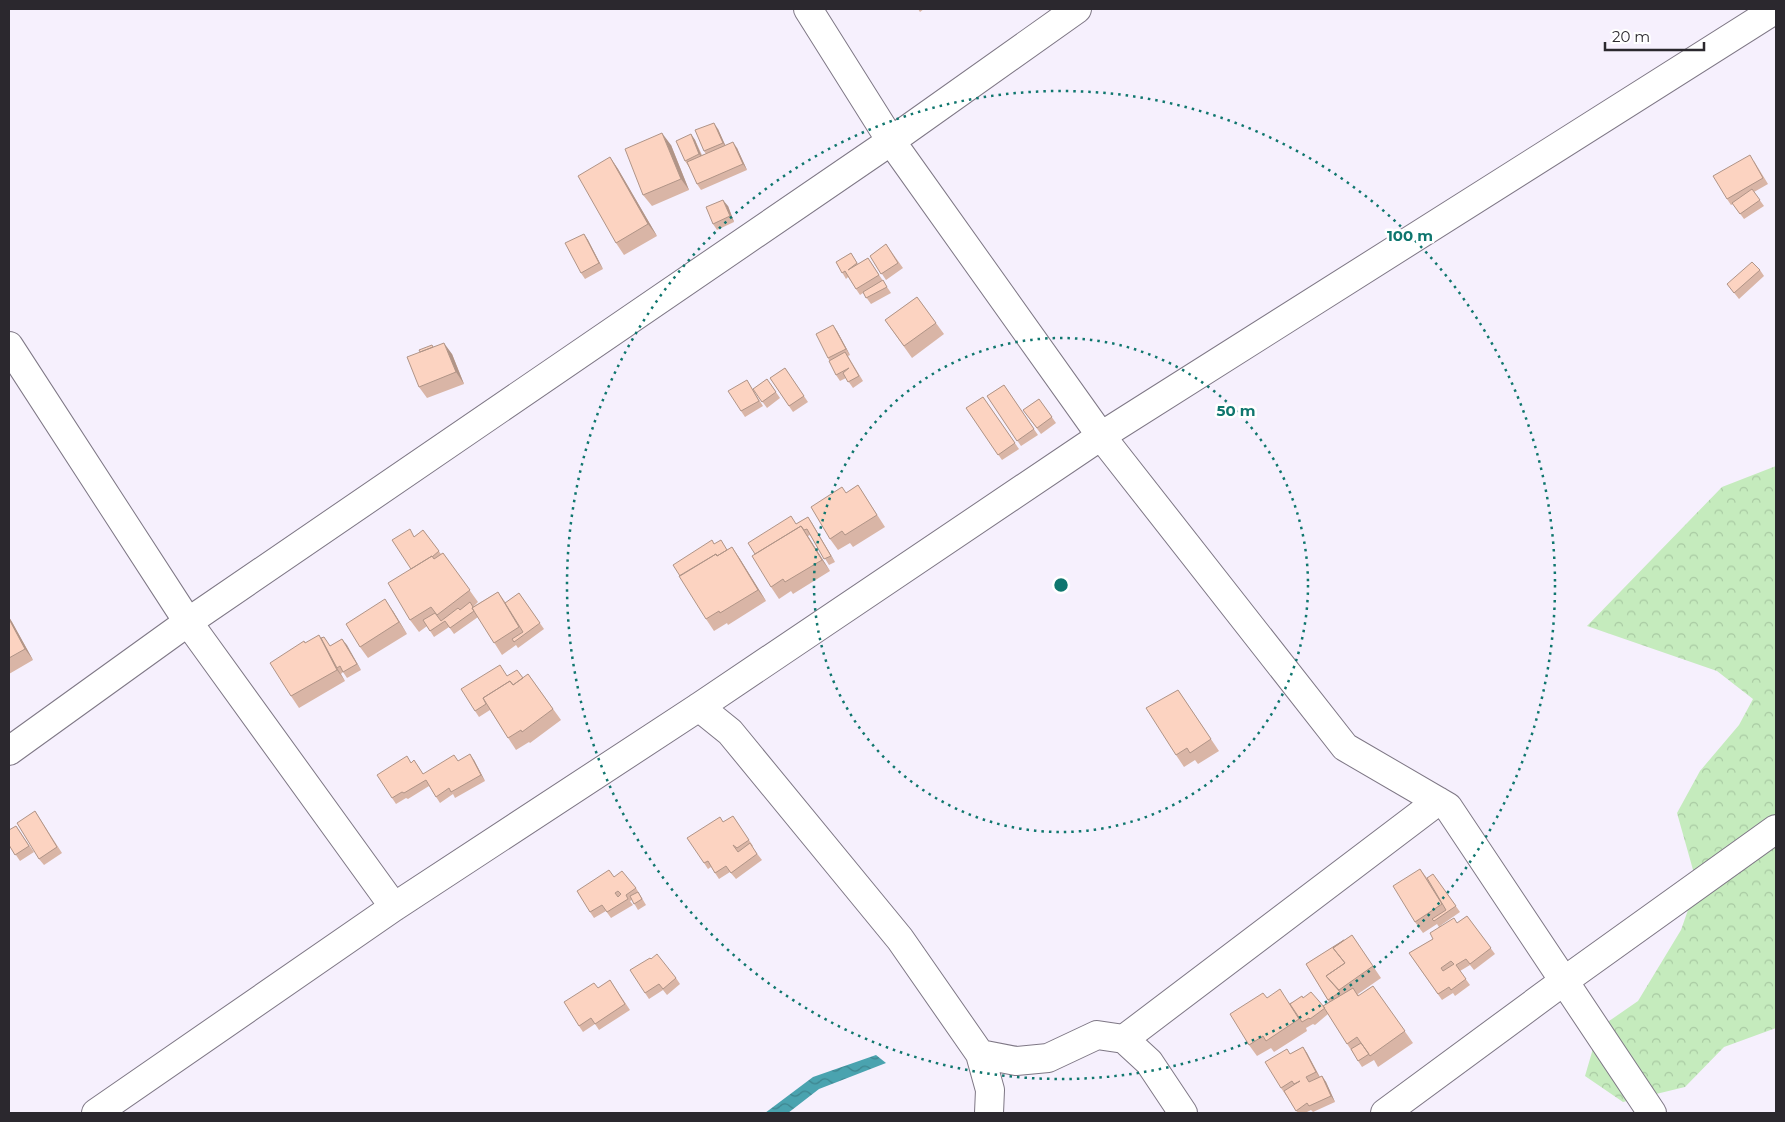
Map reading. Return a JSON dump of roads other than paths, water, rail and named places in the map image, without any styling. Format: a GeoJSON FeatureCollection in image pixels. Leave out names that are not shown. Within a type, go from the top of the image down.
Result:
{"type":"FeatureCollection","features":[{"type":"Feature","properties":{"kind":"street"},"geometry":{"type":"LineString","coordinates":[[808,9],[891,141],[1101,436],[1345,747],[1448,807],[1652,1113]]}},
{"type":"Feature","properties":{"kind":"street"},"geometry":{"type":"LineString","coordinates":[[9,751],[188,622],[891,141],[1077,9]]}},
{"type":"Feature","properties":{"kind":"street"},"geometry":{"type":"LineString","coordinates":[[96,1113],[394,907],[699,707],[1101,436],[1776,9]]}},
{"type":"Feature","properties":{"kind":"street"},"geometry":{"type":"LineString","coordinates":[[9,346],[188,622],[394,907]]}},
{"type":"Feature","properties":{"kind":"street"},"geometry":{"type":"LineString","coordinates":[[699,707],[730,732],[900,939],[980,1054],[990,1090],[989,1113]]}},
{"type":"Feature","properties":{"kind":"street"},"geometry":{"type":"LineString","coordinates":[[1124,1040],[1438,801]]}},
{"type":"Feature","properties":{"kind":"street"},"geometry":{"type":"LineString","coordinates":[[1385,1113],[1564,981],[1776,829]]}},
{"type":"Feature","properties":{"kind":"street"},"geometry":{"type":"LineString","coordinates":[[980,1054],[1016,1061],[1048,1058],[1097,1035],[1124,1040],[1149,1062],[1183,1113]]}},
{"type":"Feature","properties":{"kind":"water"},"geometry":{"type":"Polygon","coordinates":[[[876,1055],[886,1063],[819,1089],[788,1113],[765,1113],[813,1077],[876,1055]]]}}]}
